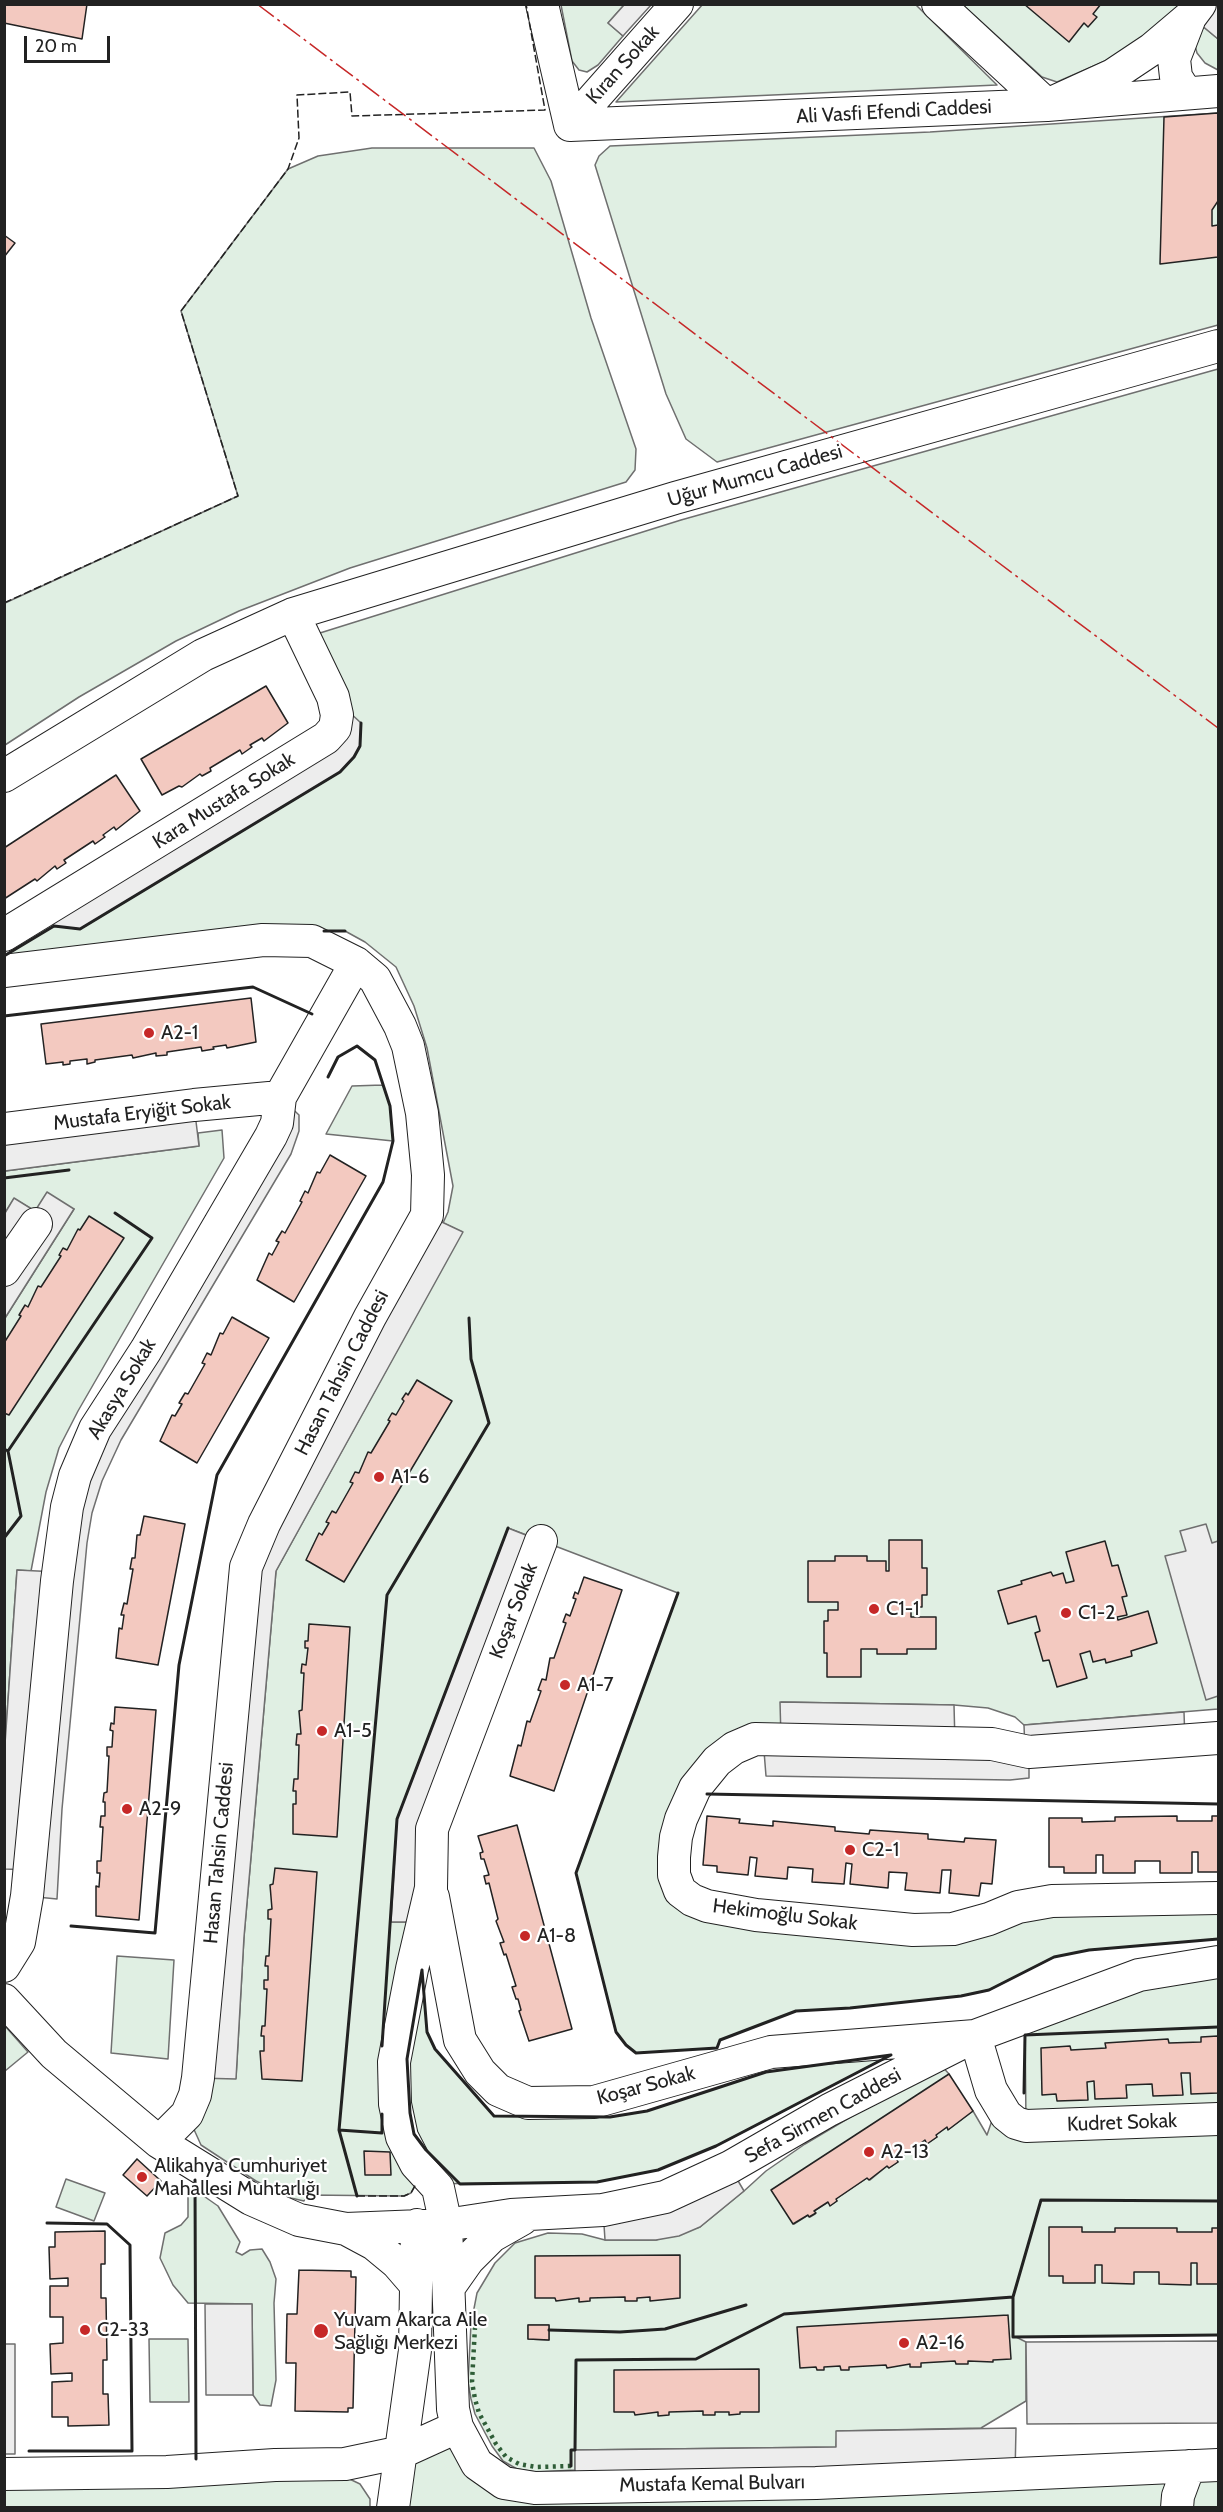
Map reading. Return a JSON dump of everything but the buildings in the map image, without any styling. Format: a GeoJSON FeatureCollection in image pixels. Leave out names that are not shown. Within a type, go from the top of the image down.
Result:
{"type":"FeatureCollection","features":[{"type":"Feature","properties":{"kind":"street"},"geometry":{"type":"LineString","coordinates":[[542,4],[570,125]]}},
{"type":"Feature","properties":{"kind":"street","name":"Kıran Sokak"},"geometry":{"type":"LineString","coordinates":[[570,125],[677,4]]}},
{"type":"Feature","properties":{"kind":"street"},"geometry":{"type":"LineString","coordinates":[[938,4],[1047,105],[1113,75],[1152,48],[1196,10]]}},
{"type":"Feature","properties":{"kind":"street"},"geometry":{"type":"LineString","coordinates":[[1186,93],[1176,77],[1174,59],[1196,10]]}},
{"type":"Feature","properties":{"kind":"street","name":"Ali Vasfi Efendi Caddesi"},"geometry":{"type":"LineString","coordinates":[[570,125],[1047,105],[1218,92]]}},
{"type":"Feature","properties":{"kind":"street","name":"Uğur Mumcu Caddesi"},"geometry":{"type":"LineString","coordinates":[[4,776],[203,655],[293,614],[675,498],[1218,346]]}},
{"type":"Feature","properties":{"kind":"street","name":"Kara Mustafa Sokak"},"geometry":{"type":"LineString","coordinates":[[4,935],[326,738],[335,728],[337,715],[333,697],[293,614]]}},
{"type":"Feature","properties":{"kind":"street","name":"Hasan Tahsin Caddesi"},"geometry":{"type":"LineString","coordinates":[[4,971],[263,940],[312,941],[356,963],[375,979],[408,1046],[420,1104],[427,1155],[429,1197],[427,1215],[370,1317],[264,1524],[246,1567],[198,2078],[188,2114],[159,2142]]}},
{"type":"Feature","properties":{"kind":"street","name":"Akasya Sokak"},"geometry":{"type":"LineString","coordinates":[[4,1966],[20,1942],[27,1896],[57,1581],[67,1507],[75,1476],[95,1429],[146,1350],[271,1136],[278,1123],[280,1097],[356,963]]}},
{"type":"Feature","properties":{"kind":"street","name":"Mustafa Eryiğit Sokak"},"geometry":{"type":"LineString","coordinates":[[4,1129],[194,1105],[280,1097]]}},
{"type":"Feature","properties":{"kind":"street"},"geometry":{"type":"LineString","coordinates":[[4,1270],[36,1224]]}},
{"type":"Feature","properties":{"kind":"street","name":"Koşar Sokak"},"geometry":{"type":"LineString","coordinates":[[541,1541],[432,1828],[431,1888],[460,2040],[480,2072],[498,2090],[528,2103],[594,2102],[771,2052],[975,2036]]}},
{"type":"Feature","properties":{"kind":"street","name":"Hekimoğlu Sokak"},"geometry":{"type":"LineString","coordinates":[[1218,1738],[1029,1752],[992,1744],[755,1739],[734,1748],[717,1761],[696,1788],[681,1820],[674,1857],[674,1875],[680,1891],[692,1900],[707,1906],[756,1915],[913,1930],[954,1929],[989,1919],[1018,1907],[1052,1901],[1218,1898]]}},
{"type":"Feature","properties":{"kind":"street","name":"Koşar Sokak"},"geometry":{"type":"LineString","coordinates":[[431,1888],[394,2062],[395,2104],[402,2137],[416,2164],[438,2188],[432,2225]]}},
{"type":"Feature","properties":{"kind":"street","name":"Sefa Sirmen Caddesi"},"geometry":{"type":"LineString","coordinates":[[346,2229],[432,2225],[603,2210],[665,2197],[730,2168],[829,2110],[975,2036],[1139,1975],[1218,1962]]}},
{"type":"Feature","properties":{"kind":"street"},"geometry":{"type":"LineString","coordinates":[[4,2000],[54,2054],[159,2142],[251,2199],[299,2220],[346,2229],[374,2244],[397,2263],[416,2285]]}},
{"type":"Feature","properties":{"kind":"street","name":"Kudret Sokak"},"geometry":{"type":"LineString","coordinates":[[975,2036],[985,2072],[995,2096],[1006,2115],[1016,2123],[1026,2126],[1218,2119]]}},
{"type":"Feature","properties":{"kind":"street"},"geometry":{"type":"LineString","coordinates":[[449,2287],[468,2260],[492,2236],[529,2215]]}},
{"type":"Feature","properties":{"kind":"street"},"geometry":{"type":"LineString","coordinates":[[393,2508],[415,2350],[416,2285],[432,2225]]}},
{"type":"Feature","properties":{"kind":"street","name":"Mustafa Kemal Bulvarı"},"geometry":{"type":"LineString","coordinates":[[432,2225],[449,2287],[453,2409],[458,2427],[477,2464],[504,2482],[535,2488],[826,2483],[1202,2466]]}},
{"type":"Feature","properties":{"kind":"street"},"geometry":{"type":"LineString","coordinates":[[4,2474],[167,2472],[275,2465],[345,2464],[402,2452],[458,2427]]}},
{"type":"Feature","properties":{"kind":"street"},"geometry":{"type":"LineString","coordinates":[[1178,2508],[1178,2496],[1202,2466]]}},
{"type":"Feature","properties":{"kind":"green space"},"geometry":{"type":"Polygon","coordinates":[[[703,4],[916,5],[997,85],[616,102],[703,4]]]}},
{"type":"Feature","properties":{"kind":"green space"},"geometry":{"type":"Polygon","coordinates":[[[561,5],[624,5],[608,23],[623,36],[598,65],[587,72],[579,70],[572,61],[561,5]]]}},
{"type":"Feature","properties":{"kind":"green space"},"geometry":{"type":"Polygon","coordinates":[[[963,5],[1185,5],[1144,44],[1057,82],[1042,77],[963,5]]]}},
{"type":"Feature","properties":{"kind":"green space"},"geometry":{"type":"Polygon","coordinates":[[[1200,24],[1218,39],[1218,70],[1205,63],[1197,53],[1194,42],[1200,24]]]}},
{"type":"Feature","properties":{"kind":"green space"},"geometry":{"type":"Polygon","coordinates":[[[1218,113],[1218,325],[717,462],[686,439],[666,394],[595,165],[599,156],[610,146],[930,132],[1218,113]]]}},
{"type":"Feature","properties":{"kind":"green space"},"geometry":{"type":"Polygon","coordinates":[[[372,148],[534,148],[551,181],[591,318],[636,449],[635,470],[626,482],[350,568],[239,611],[176,641],[79,697],[5,745],[5,603],[238,496],[181,311],[288,169],[318,156],[372,148]]]}},
{"type":"Feature","properties":{"kind":"green space"},"geometry":{"type":"Polygon","coordinates":[[[1218,369],[1218,1709],[1024,1725],[1015,1717],[988,1708],[954,1705],[781,1702],[781,1739],[755,1739],[681,1820],[692,1900],[989,1919],[1218,1898],[1218,1939],[1089,1950],[1054,1957],[989,1990],[961,1996],[850,2008],[796,2011],[720,2040],[717,2048],[636,2053],[616,2032],[576,1873],[678,1593],[508,1528],[392,1922],[422,1922],[422,1970],[427,2032],[435,2049],[494,2116],[610,2117],[647,2111],[766,2072],[891,2055],[716,2146],[658,2170],[597,2182],[416,2184],[411,2193],[404,2196],[307,2195],[304,2201],[291,2198],[256,2181],[201,2145],[187,2114],[198,2078],[236,2078],[244,1937],[276,1571],[462,1232],[443,1223],[448,1212],[453,1186],[427,1048],[414,1006],[396,967],[365,942],[345,931],[253,931],[4,956],[54,926],[80,929],[339,772],[354,757],[333,697],[304,638],[681,520],[1218,369]]]}},
{"type":"Feature","properties":{"kind":"green space"},"geometry":{"type":"Polygon","coordinates":[[[383,1085],[390,1106],[393,1141],[326,1134],[352,1086],[383,1085]]]}},
{"type":"Feature","properties":{"kind":"green space"},"geometry":{"type":"Polygon","coordinates":[[[222,1130],[224,1158],[59,1448],[46,1492],[31,1571],[17,1570],[5,1744],[5,1318],[74,1209],[35,1211],[14,1199],[5,1213],[5,1171],[199,1146],[198,1133],[222,1130]]]}},
{"type":"Feature","properties":{"kind":"green space"},"geometry":{"type":"Polygon","coordinates":[[[117,1956],[174,1960],[168,2059],[111,2053],[117,1956]]]}},
{"type":"Feature","properties":{"kind":"green space"},"geometry":{"type":"Polygon","coordinates":[[[1218,1962],[1218,2335],[1016,2337],[1026,2342],[1026,2401],[981,2428],[837,2431],[836,2447],[575,2450],[575,2470],[536,2472],[517,2469],[503,2461],[475,2414],[471,2399],[468,2382],[471,2324],[477,2293],[495,2263],[515,2243],[548,2233],[582,2234],[605,2240],[656,2240],[700,2227],[766,2171],[805,2144],[940,2064],[949,2074],[794,2224],[808,2215],[810,2217],[815,2214],[814,2211],[828,2202],[831,2205],[837,2201],[836,2199],[867,2178],[870,2180],[887,2166],[889,2168],[925,2140],[928,2143],[947,2127],[949,2129],[973,2111],[987,2135],[998,2103],[1026,2126],[1025,2017],[1218,1962]],[[528,2325],[528,2339],[549,2340],[549,2325],[528,2325]]]}},
{"type":"Feature","properties":{"kind":"green space"},"geometry":{"type":"Polygon","coordinates":[[[5,2026],[28,2052],[5,2071],[5,2026]]]}},
{"type":"Feature","properties":{"kind":"green space"},"geometry":{"type":"Polygon","coordinates":[[[66,2179],[105,2193],[94,2221],[56,2207],[66,2179]]]}},
{"type":"Feature","properties":{"kind":"green space"},"geometry":{"type":"Polygon","coordinates":[[[188,2185],[218,2206],[240,2242],[236,2252],[242,2255],[250,2250],[262,2249],[270,2262],[276,2279],[274,2303],[276,2380],[271,2406],[260,2405],[253,2395],[252,2304],[188,2303],[173,2285],[160,2258],[165,2233],[181,2225],[188,2217],[188,2185]]]}},
{"type":"Feature","properties":{"kind":"green space"},"geometry":{"type":"Polygon","coordinates":[[[149,2339],[188,2339],[189,2402],[150,2402],[149,2339]]]}},
{"type":"Feature","properties":{"kind":"green space"},"geometry":{"type":"Polygon","coordinates":[[[457,2427],[504,2483],[1218,2465],[1218,2507],[393,2508],[402,2452],[457,2427]]]}},
{"type":"Feature","properties":{"kind":"green space"},"geometry":{"type":"Polygon","coordinates":[[[337,2473],[360,2484],[370,2499],[370,2508],[5,2508],[5,2474],[337,2473]]]}},
{"type":"Feature","properties":{"kind":"shaded area"},"geometry":{"type":"Polygon","coordinates":[[[624,5],[651,5],[623,36],[608,23],[624,5]]]}},
{"type":"Feature","properties":{"kind":"shaded area"},"geometry":{"type":"Polygon","coordinates":[[[1218,5],[1218,39],[1200,24],[1218,5]]]}},
{"type":"Feature","properties":{"kind":"shaded area"},"geometry":{"type":"Polygon","coordinates":[[[333,697],[361,723],[360,746],[354,757],[340,772],[80,929],[54,926],[45,911],[326,738],[333,697]]]}},
{"type":"Feature","properties":{"kind":"shaded area"},"geometry":{"type":"Polygon","coordinates":[[[280,1097],[299,1115],[299,1131],[291,1154],[121,1440],[102,1481],[92,1513],[87,1543],[62,1809],[57,1899],[27,1896],[29,1870],[5,1869],[5,1744],[17,1570],[58,1572],[67,1507],[280,1097]]]}},
{"type":"Feature","properties":{"kind":"shaded area"},"geometry":{"type":"Polygon","coordinates":[[[194,1105],[199,1146],[5,1171],[4,1129],[194,1105]]]}},
{"type":"Feature","properties":{"kind":"shaded area"},"geometry":{"type":"Polygon","coordinates":[[[47,1192],[74,1209],[5,1318],[5,1213],[14,1198],[35,1211],[47,1192]]]}},
{"type":"Feature","properties":{"kind":"shaded area"},"geometry":{"type":"Polygon","coordinates":[[[427,1215],[463,1232],[276,1571],[244,1937],[236,2079],[198,2078],[246,1567],[427,1215]]]}},
{"type":"Feature","properties":{"kind":"shaded area"},"geometry":{"type":"Polygon","coordinates":[[[1206,1524],[1212,1543],[1218,1541],[1218,1696],[1206,1700],[1165,1556],[1186,1551],[1180,1531],[1206,1524]]]}},
{"type":"Feature","properties":{"kind":"shaded area"},"geometry":{"type":"Polygon","coordinates":[[[508,1528],[541,1541],[432,1829],[422,1922],[391,1922],[397,1819],[508,1528]]]}},
{"type":"Feature","properties":{"kind":"shaded area"},"geometry":{"type":"Polygon","coordinates":[[[780,1702],[954,1705],[955,1743],[1025,1751],[1024,1725],[1184,1712],[1185,1742],[1029,1753],[1029,1778],[1010,1780],[766,1776],[764,1751],[781,1739],[780,1702]]]}},
{"type":"Feature","properties":{"kind":"shaded area"},"geometry":{"type":"Polygon","coordinates":[[[730,2167],[744,2191],[700,2227],[679,2236],[656,2240],[605,2240],[603,2210],[730,2167]]]}},
{"type":"Feature","properties":{"kind":"shaded area"},"geometry":{"type":"Polygon","coordinates":[[[205,2304],[252,2304],[253,2395],[206,2395],[205,2304]]]}},
{"type":"Feature","properties":{"kind":"shaded area"},"geometry":{"type":"Polygon","coordinates":[[[1218,2341],[1218,2423],[1027,2424],[1026,2342],[1218,2341]]]}},
{"type":"Feature","properties":{"kind":"shaded area"},"geometry":{"type":"Polygon","coordinates":[[[4,2344],[15,2344],[15,2454],[5,2454],[4,2344]]]}},
{"type":"Feature","properties":{"kind":"shaded area"},"geometry":{"type":"Polygon","coordinates":[[[1016,2428],[1015,2475],[575,2487],[575,2450],[836,2447],[836,2431],[1016,2428]]]}},
{"type":"Feature","properties":{"kind":"hedge"},"geometry":{"type":"LineString","coordinates":[[475,2327],[472,2382],[475,2399],[479,2413],[496,2444],[506,2457],[519,2464],[536,2467],[571,2466]]}},
{"type":"Feature","properties":{"kind":"fence"},"geometry":{"type":"LineString","coordinates":[[4,603],[238,496],[181,311],[288,169],[299,138],[297,95],[350,92],[352,116],[545,110],[526,4]]}},
{"type":"Feature","properties":{"kind":"fence"},"geometry":{"type":"LineString","coordinates":[[357,2196],[404,2196],[411,2193],[416,2184]]}},
{"type":"Feature","properties":{"kind":"wall"},"geometry":{"type":"LineString","coordinates":[[4,956],[54,926],[80,929],[340,772],[354,757],[360,746],[361,723]]}},
{"type":"Feature","properties":{"kind":"wall"},"geometry":{"type":"LineString","coordinates":[[324,931],[345,931]]}},
{"type":"Feature","properties":{"kind":"wall"},"geometry":{"type":"LineString","coordinates":[[4,1016],[253,987],[312,1014]]}},
{"type":"Feature","properties":{"kind":"wall"},"geometry":{"type":"LineString","coordinates":[[71,1926],[155,1933],[179,1665],[217,1475],[383,1182],[393,1141],[390,1106],[375,1060],[357,1046],[338,1057],[328,1077]]}},
{"type":"Feature","properties":{"kind":"wall"},"geometry":{"type":"LineString","coordinates":[[4,1178],[69,1170]]}},
{"type":"Feature","properties":{"kind":"wall"},"geometry":{"type":"LineString","coordinates":[[4,1449],[8,1451],[152,1238],[115,1213]]}},
{"type":"Feature","properties":{"kind":"wall"},"geometry":{"type":"LineString","coordinates":[[382,2114],[382,2133],[339,2130],[387,1595],[489,1423],[471,1359],[469,1318]]}},
{"type":"Feature","properties":{"kind":"wall"},"geometry":{"type":"LineString","coordinates":[[4,1538],[21,1516],[8,1451]]}},
{"type":"Feature","properties":{"kind":"wall"},"geometry":{"type":"LineString","coordinates":[[382,2046],[397,1819],[508,1528]]}},
{"type":"Feature","properties":{"kind":"wall"},"geometry":{"type":"LineString","coordinates":[[678,1593],[576,1873],[616,2032],[636,2053],[717,2048],[720,2040],[796,2011],[850,2008],[961,1996],[989,1990],[1054,1957],[1089,1950],[1218,1939]]}},
{"type":"Feature","properties":{"kind":"wall"},"geometry":{"type":"LineString","coordinates":[[707,1794],[1218,1804]]}},
{"type":"Feature","properties":{"kind":"wall"},"geometry":{"type":"LineString","coordinates":[[422,1970],[427,2032],[435,2049],[494,2116],[610,2117],[647,2111],[766,2072],[891,2055],[716,2146],[658,2170],[597,2182],[460,2184],[426,2150],[414,2134],[410,2113],[407,2059],[422,1970]]}},
{"type":"Feature","properties":{"kind":"wall"},"geometry":{"type":"LineString","coordinates":[[1024,2093],[1025,2035],[1218,2027]]}},
{"type":"Feature","properties":{"kind":"wall"},"geometry":{"type":"LineString","coordinates":[[339,2130],[357,2196]]}},
{"type":"Feature","properties":{"kind":"wall"},"geometry":{"type":"LineString","coordinates":[[195,2180],[196,2459]]}},
{"type":"Feature","properties":{"kind":"wall"},"geometry":{"type":"LineString","coordinates":[[1218,2201],[1041,2200],[1013,2297],[1013,2337],[1218,2335]]}},
{"type":"Feature","properties":{"kind":"wall"},"geometry":{"type":"LineString","coordinates":[[29,2451],[132,2451],[130,2245],[107,2224],[47,2223]]}},
{"type":"Feature","properties":{"kind":"wall"},"geometry":{"type":"LineString","coordinates":[[571,2466],[571,2450],[575,2450],[576,2360],[696,2359],[784,2314],[1013,2297]]}},
{"type":"Feature","properties":{"kind":"wall"},"geometry":{"type":"LineString","coordinates":[[549,2330],[620,2332],[665,2329],[746,2305]]}},
{"type":"Feature","properties":{"kind":"power"},"geometry":{"type":"LineString","coordinates":[[257,4],[1218,728]]}},
{"type":"Feature","properties":{"kind":"place","name":"A2-1"},"geometry":{"type":"Point","coordinates":[149,1033]}},
{"type":"Feature","properties":{"kind":"place","name":"A1-6"},"geometry":{"type":"Point","coordinates":[379,1477]}},
{"type":"Feature","properties":{"kind":"place","name":"C1-1"},"geometry":{"type":"Point","coordinates":[874,1609]}},
{"type":"Feature","properties":{"kind":"place","name":"C1-2"},"geometry":{"type":"Point","coordinates":[1066,1613]}},
{"type":"Feature","properties":{"kind":"place","name":"A1-7"},"geometry":{"type":"Point","coordinates":[565,1685]}},
{"type":"Feature","properties":{"kind":"place","name":"A1-5"},"geometry":{"type":"Point","coordinates":[322,1731]}},
{"type":"Feature","properties":{"kind":"place","name":"A2-9"},"geometry":{"type":"Point","coordinates":[127,1809]}},
{"type":"Feature","properties":{"kind":"place","name":"C2-1"},"geometry":{"type":"Point","coordinates":[850,1850]}},
{"type":"Feature","properties":{"kind":"place","name":"A1-8"},"geometry":{"type":"Point","coordinates":[525,1936]}},
{"type":"Feature","properties":{"kind":"place","name":"A2-13"},"geometry":{"type":"Point","coordinates":[869,2152]}},
{"type":"Feature","properties":{"kind":"place","name":"Alikahya Cumhuriyet Mahallesi Muhtarlığı"},"geometry":{"type":"Point","coordinates":[142,2177]}},
{"type":"Feature","properties":{"kind":"place","name":"C2-33"},"geometry":{"type":"Point","coordinates":[85,2330]}},
{"type":"Feature","properties":{"kind":"place","name":"Yuvam Akarca Aile Sağlığı Merkezi"},"geometry":{"type":"Point","coordinates":[321,2331]}},
{"type":"Feature","properties":{"kind":"place","name":"A2-16"},"geometry":{"type":"Point","coordinates":[904,2343]}}]}
